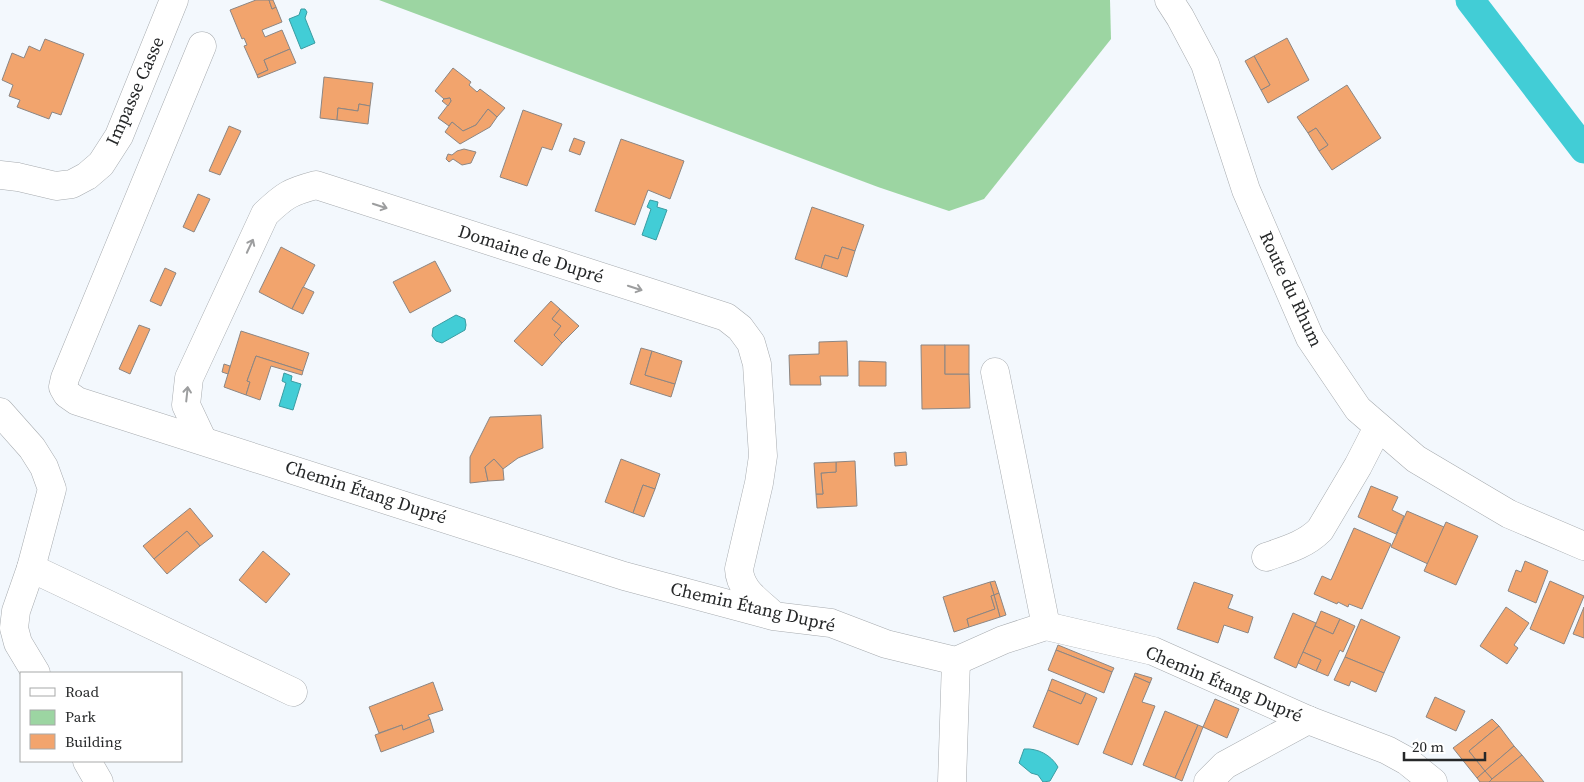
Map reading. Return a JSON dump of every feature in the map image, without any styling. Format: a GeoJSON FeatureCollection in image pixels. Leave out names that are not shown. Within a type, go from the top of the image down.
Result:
{"type":"FeatureCollection","features":[{"type":"Feature","properties":{"kind":"street","name":"Impasse Casse"},"geometry":{"type":"LineString","coordinates":[[0,175],[18,177],[56,186],[72,184],[87,176],[101,164],[120,136],[174,0]]}},
{"type":"Feature","properties":{"kind":"street","name":"Route du Rhum"},"geometry":{"type":"LineString","coordinates":[[1169,0],[1204,64],[1246,190],[1310,338],[1358,409],[1416,459],[1509,514],[1584,546]]}},
{"type":"Feature","properties":{"kind":"street","name":"Chemin Étang Dupré"},"geometry":{"type":"LineString","coordinates":[[202,46],[73,360],[63,387],[68,394],[76,400],[624,576],[773,616],[831,623],[886,644],[956,661]]}},
{"type":"Feature","properties":{"kind":"street","name":"Domaine de Dupré"},"geometry":{"type":"LineString","coordinates":[[202,439],[186,405],[188,378],[265,214],[283,197],[297,190],[316,186],[726,317],[740,328],[751,343],[758,364],[763,456],[759,483],[738,568],[739,580],[748,592],[773,616]]}},
{"type":"Feature","properties":{"kind":"street"},"geometry":{"type":"LineString","coordinates":[[952,782],[956,661],[1003,640],[1046,626],[995,372]]}},
{"type":"Feature","properties":{"kind":"street"},"geometry":{"type":"LineString","coordinates":[[0,412],[32,448],[44,467],[52,489],[31,568],[16,611],[14,628],[18,643],[35,672]]}},
{"type":"Feature","properties":{"kind":"street"},"geometry":{"type":"LineString","coordinates":[[1266,557],[1296,547],[1312,538],[1320,530],[1358,466],[1378,427]]}},
{"type":"Feature","properties":{"kind":"street"},"geometry":{"type":"LineString","coordinates":[[31,568],[293,692]]}},
{"type":"Feature","properties":{"kind":"street","name":"Chemin Étang Dupré"},"geometry":{"type":"LineString","coordinates":[[1046,626],[1154,651],[1308,720],[1387,750],[1407,761],[1433,782]]}},
{"type":"Feature","properties":{"kind":"street"},"geometry":{"type":"LineString","coordinates":[[1208,782],[1225,765],[1308,720]]}},
{"type":"Feature","properties":{"kind":"street"},"geometry":{"type":"LineString","coordinates":[[88,762],[99,782]]}},
{"type":"Feature","properties":{"kind":"green space"},"geometry":{"type":"Polygon","coordinates":[[[379,0],[1110,0],[1111,39],[984,199],[949,211],[878,187],[379,0]]]}},
{"type":"Feature","properties":{"kind":"water"},"geometry":{"type":"Polygon","coordinates":[[[301,9],[305,9],[307,12],[305,18],[315,43],[301,49],[289,19],[299,15],[301,9]]]}},
{"type":"Feature","properties":{"kind":"water"},"geometry":{"type":"Polygon","coordinates":[[[650,200],[658,202],[657,207],[667,210],[656,240],[642,235],[651,209],[647,207],[650,200]]]}},
{"type":"Feature","properties":{"kind":"water"},"geometry":{"type":"Polygon","coordinates":[[[456,315],[465,319],[465,330],[442,343],[436,341],[432,336],[433,328],[456,315]]]}},
{"type":"Feature","properties":{"kind":"water"},"geometry":{"type":"Polygon","coordinates":[[[284,373],[292,376],[291,381],[301,384],[293,410],[279,406],[286,383],[282,381],[284,373]]]}},
{"type":"Feature","properties":{"kind":"water"},"geometry":{"type":"Polygon","coordinates":[[[1024,749],[1039,751],[1055,763],[1058,767],[1050,781],[1043,782],[1038,775],[1031,773],[1019,763],[1024,749]]]}},
{"type":"Feature","properties":{"kind":"building"},"geometry":{"type":"Polygon","coordinates":[[[256,0],[269,0],[272,9],[276,7],[282,22],[262,30],[265,37],[282,30],[290,49],[264,60],[268,70],[257,75],[244,46],[247,45],[244,38],[242,39],[230,10],[256,0]]]}},
{"type":"Feature","properties":{"kind":"building"},"geometry":{"type":"Polygon","coordinates":[[[269,0],[273,0],[276,7],[272,9],[269,0]]]}},
{"type":"Feature","properties":{"kind":"building"},"geometry":{"type":"Polygon","coordinates":[[[1287,38],[1309,80],[1268,103],[1261,90],[1270,85],[1254,56],[1287,38]]]}},
{"type":"Feature","properties":{"kind":"building"},"geometry":{"type":"Polygon","coordinates":[[[45,39],[84,54],[61,115],[52,112],[49,119],[17,107],[20,100],[9,96],[13,85],[2,80],[12,53],[24,58],[29,46],[40,51],[45,39]]]}},
{"type":"Feature","properties":{"kind":"building"},"geometry":{"type":"Polygon","coordinates":[[[290,49],[296,63],[258,78],[257,75],[268,70],[264,60],[290,49]]]}},
{"type":"Feature","properties":{"kind":"building"},"geometry":{"type":"Polygon","coordinates":[[[1254,56],[1270,85],[1261,90],[1245,61],[1254,56]]]}},
{"type":"Feature","properties":{"kind":"building"},"geometry":{"type":"Polygon","coordinates":[[[453,68],[471,82],[469,85],[477,92],[480,89],[505,108],[497,117],[488,109],[476,125],[463,131],[452,122],[449,126],[438,118],[451,101],[450,98],[444,99],[435,91],[453,68]]]}},
{"type":"Feature","properties":{"kind":"building"},"geometry":{"type":"Polygon","coordinates":[[[324,77],[373,83],[370,106],[359,104],[358,111],[338,108],[337,120],[320,118],[324,77]]]}},
{"type":"Feature","properties":{"kind":"building"},"geometry":{"type":"Polygon","coordinates":[[[1347,85],[1381,138],[1332,170],[1319,151],[1328,145],[1316,128],[1308,133],[1297,117],[1347,85]]]}},
{"type":"Feature","properties":{"kind":"building"},"geometry":{"type":"Polygon","coordinates":[[[450,98],[451,101],[448,106],[442,101],[444,99],[450,98]]]}},
{"type":"Feature","properties":{"kind":"building"},"geometry":{"type":"Polygon","coordinates":[[[359,104],[370,106],[368,124],[337,120],[338,108],[358,111],[359,104]]]}},
{"type":"Feature","properties":{"kind":"building"},"geometry":{"type":"Polygon","coordinates":[[[488,109],[497,117],[490,127],[460,144],[445,132],[452,122],[463,131],[476,125],[488,109]]]}},
{"type":"Feature","properties":{"kind":"building"},"geometry":{"type":"Polygon","coordinates":[[[523,110],[562,124],[552,150],[542,147],[527,186],[500,177],[523,110]]]}},
{"type":"Feature","properties":{"kind":"building"},"geometry":{"type":"Polygon","coordinates":[[[229,126],[241,131],[220,175],[209,171],[229,126]]]}},
{"type":"Feature","properties":{"kind":"building"},"geometry":{"type":"Polygon","coordinates":[[[1316,128],[1328,145],[1319,151],[1308,133],[1316,128]]]}},
{"type":"Feature","properties":{"kind":"building"},"geometry":{"type":"Polygon","coordinates":[[[574,138],[585,142],[580,155],[569,151],[574,138]]]}},
{"type":"Feature","properties":{"kind":"building"},"geometry":{"type":"Polygon","coordinates":[[[621,139],[684,161],[670,199],[648,190],[635,225],[595,211],[621,139]]]}},
{"type":"Feature","properties":{"kind":"building"},"geometry":{"type":"Polygon","coordinates":[[[464,149],[476,152],[471,163],[462,165],[453,159],[449,162],[446,159],[448,154],[452,155],[464,149]]]}},
{"type":"Feature","properties":{"kind":"building"},"geometry":{"type":"Polygon","coordinates":[[[198,194],[210,199],[194,232],[183,227],[198,194]]]}},
{"type":"Feature","properties":{"kind":"building"},"geometry":{"type":"Polygon","coordinates":[[[812,207],[864,225],[855,251],[842,247],[838,259],[825,255],[821,268],[795,259],[812,207]]]}},
{"type":"Feature","properties":{"kind":"building"},"geometry":{"type":"Polygon","coordinates":[[[281,247],[315,265],[292,309],[259,292],[281,247]]]}},
{"type":"Feature","properties":{"kind":"building"},"geometry":{"type":"Polygon","coordinates":[[[842,247],[855,251],[847,277],[821,268],[825,255],[838,259],[842,247]]]}},
{"type":"Feature","properties":{"kind":"building"},"geometry":{"type":"Polygon","coordinates":[[[435,261],[451,291],[410,313],[393,282],[435,261]]]}},
{"type":"Feature","properties":{"kind":"building"},"geometry":{"type":"Polygon","coordinates":[[[165,268],[176,273],[161,306],[150,301],[165,268]]]}},
{"type":"Feature","properties":{"kind":"building"},"geometry":{"type":"Polygon","coordinates":[[[303,287],[314,292],[303,314],[292,309],[303,287]]]}},
{"type":"Feature","properties":{"kind":"building"},"geometry":{"type":"Polygon","coordinates":[[[551,301],[560,309],[552,319],[561,326],[554,335],[562,343],[542,366],[514,341],[551,301]]]}},
{"type":"Feature","properties":{"kind":"building"},"geometry":{"type":"Polygon","coordinates":[[[560,309],[579,326],[562,343],[554,335],[561,326],[552,319],[560,309]]]}},
{"type":"Feature","properties":{"kind":"building"},"geometry":{"type":"Polygon","coordinates":[[[139,325],[150,329],[130,374],[119,369],[139,325]]]}},
{"type":"Feature","properties":{"kind":"building"},"geometry":{"type":"Polygon","coordinates":[[[241,331],[309,353],[303,371],[256,356],[247,381],[250,382],[246,395],[224,387],[241,331]]]}},
{"type":"Feature","properties":{"kind":"building"},"geometry":{"type":"Polygon","coordinates":[[[847,341],[848,376],[820,376],[821,385],[790,385],[789,355],[819,354],[819,342],[847,341]]]}},
{"type":"Feature","properties":{"kind":"building"},"geometry":{"type":"Polygon","coordinates":[[[921,345],[945,345],[945,374],[969,374],[970,408],[922,409],[921,345]]]}},
{"type":"Feature","properties":{"kind":"building"},"geometry":{"type":"Polygon","coordinates":[[[945,345],[969,345],[969,374],[945,374],[945,345]]]}},
{"type":"Feature","properties":{"kind":"building"},"geometry":{"type":"Polygon","coordinates":[[[641,348],[652,351],[645,375],[675,384],[671,397],[630,384],[641,348]]]}},
{"type":"Feature","properties":{"kind":"building"},"geometry":{"type":"Polygon","coordinates":[[[652,351],[682,361],[675,384],[645,375],[652,351]]]}},
{"type":"Feature","properties":{"kind":"building"},"geometry":{"type":"Polygon","coordinates":[[[256,356],[303,371],[302,375],[271,366],[260,400],[246,395],[250,382],[247,381],[256,356]]]}},
{"type":"Feature","properties":{"kind":"building"},"geometry":{"type":"Polygon","coordinates":[[[859,361],[886,362],[886,386],[859,386],[859,361]]]}},
{"type":"Feature","properties":{"kind":"building"},"geometry":{"type":"Polygon","coordinates":[[[224,364],[230,366],[228,374],[222,372],[224,364]]]}},
{"type":"Feature","properties":{"kind":"building"},"geometry":{"type":"Polygon","coordinates":[[[541,415],[543,448],[518,458],[503,469],[494,459],[485,467],[488,481],[470,483],[470,457],[490,417],[541,415]]]}},
{"type":"Feature","properties":{"kind":"building"},"geometry":{"type":"Polygon","coordinates":[[[906,452],[907,465],[895,466],[894,453],[906,452]]]}},
{"type":"Feature","properties":{"kind":"building"},"geometry":{"type":"Polygon","coordinates":[[[494,459],[503,469],[504,480],[488,481],[485,467],[494,459]]]}},
{"type":"Feature","properties":{"kind":"building"},"geometry":{"type":"Polygon","coordinates":[[[621,459],[660,474],[655,489],[643,485],[633,513],[605,502],[621,459]]]}},
{"type":"Feature","properties":{"kind":"building"},"geometry":{"type":"Polygon","coordinates":[[[855,461],[857,506],[817,508],[816,494],[823,494],[821,473],[836,472],[836,462],[855,461]]]}},
{"type":"Feature","properties":{"kind":"building"},"geometry":{"type":"Polygon","coordinates":[[[836,462],[836,472],[821,473],[823,494],[816,494],[814,463],[836,462]]]}},
{"type":"Feature","properties":{"kind":"building"},"geometry":{"type":"Polygon","coordinates":[[[643,485],[655,489],[644,517],[633,513],[643,485]]]}},
{"type":"Feature","properties":{"kind":"building"},"geometry":{"type":"Polygon","coordinates":[[[1371,486],[1398,497],[1392,510],[1404,516],[1396,534],[1358,517],[1371,486]]]}},
{"type":"Feature","properties":{"kind":"building"},"geometry":{"type":"Polygon","coordinates":[[[190,508],[213,536],[200,546],[187,531],[154,559],[143,546],[190,508]]]}},
{"type":"Feature","properties":{"kind":"building"},"geometry":{"type":"Polygon","coordinates":[[[1407,511],[1444,527],[1428,564],[1391,547],[1407,511]]]}},
{"type":"Feature","properties":{"kind":"building"},"geometry":{"type":"Polygon","coordinates":[[[1446,522],[1478,536],[1456,585],[1424,571],[1446,522]]]}},
{"type":"Feature","properties":{"kind":"building"},"geometry":{"type":"Polygon","coordinates":[[[1354,528],[1391,544],[1362,609],[1349,604],[1348,607],[1338,602],[1337,604],[1314,594],[1322,576],[1331,580],[1354,528]]]}},
{"type":"Feature","properties":{"kind":"building"},"geometry":{"type":"Polygon","coordinates":[[[187,531],[200,546],[167,574],[154,559],[187,531]]]}},
{"type":"Feature","properties":{"kind":"building"},"geometry":{"type":"Polygon","coordinates":[[[263,551],[290,574],[266,603],[239,580],[263,551]]]}},
{"type":"Feature","properties":{"kind":"building"},"geometry":{"type":"Polygon","coordinates":[[[1525,561],[1548,571],[1536,603],[1508,591],[1516,570],[1521,572],[1525,561]]]}},
{"type":"Feature","properties":{"kind":"building"},"geometry":{"type":"Polygon","coordinates":[[[995,581],[999,593],[994,595],[990,582],[995,581]]]}},
{"type":"Feature","properties":{"kind":"building"},"geometry":{"type":"Polygon","coordinates":[[[1550,581],[1584,596],[1564,644],[1530,629],[1550,581]]]}},
{"type":"Feature","properties":{"kind":"building"},"geometry":{"type":"Polygon","coordinates":[[[990,582],[994,595],[991,596],[995,609],[967,619],[969,627],[954,632],[943,597],[990,582]]]}},
{"type":"Feature","properties":{"kind":"building"},"geometry":{"type":"Polygon","coordinates":[[[1194,582],[1233,595],[1228,608],[1253,617],[1248,633],[1224,625],[1218,643],[1177,629],[1194,582]]]}},
{"type":"Feature","properties":{"kind":"building"},"geometry":{"type":"Polygon","coordinates":[[[999,593],[1006,615],[1000,617],[994,595],[999,593]]]}},
{"type":"Feature","properties":{"kind":"building"},"geometry":{"type":"Polygon","coordinates":[[[994,595],[1000,617],[969,627],[967,619],[995,609],[991,596],[994,595]]]}},
{"type":"Feature","properties":{"kind":"building"},"geometry":{"type":"Polygon","coordinates":[[[1506,607],[1529,623],[1514,645],[1518,648],[1507,664],[1480,646],[1506,607]]]}},
{"type":"Feature","properties":{"kind":"building"},"geometry":{"type":"Polygon","coordinates":[[[1584,607],[1584,638],[1573,634],[1584,607]]]}},
{"type":"Feature","properties":{"kind":"building"},"geometry":{"type":"Polygon","coordinates":[[[1321,611],[1340,619],[1333,634],[1315,626],[1321,611]]]}},
{"type":"Feature","properties":{"kind":"building"},"geometry":{"type":"Polygon","coordinates":[[[1293,613],[1316,623],[1296,668],[1274,658],[1293,613]]]}},
{"type":"Feature","properties":{"kind":"building"},"geometry":{"type":"Polygon","coordinates":[[[1340,619],[1355,626],[1343,652],[1340,650],[1328,676],[1316,671],[1321,660],[1303,652],[1315,626],[1333,634],[1340,619]]]}},
{"type":"Feature","properties":{"kind":"building"},"geometry":{"type":"Polygon","coordinates":[[[1361,619],[1400,637],[1384,673],[1345,657],[1361,619]]]}},
{"type":"Feature","properties":{"kind":"building"},"geometry":{"type":"Polygon","coordinates":[[[1058,645],[1114,668],[1112,672],[1056,650],[1058,645]]]}},
{"type":"Feature","properties":{"kind":"building"},"geometry":{"type":"Polygon","coordinates":[[[1056,650],[1112,672],[1104,693],[1048,670],[1056,650]]]}},
{"type":"Feature","properties":{"kind":"building"},"geometry":{"type":"Polygon","coordinates":[[[1303,652],[1321,660],[1316,671],[1298,663],[1303,652]]]}},
{"type":"Feature","properties":{"kind":"building"},"geometry":{"type":"Polygon","coordinates":[[[1345,657],[1384,673],[1376,692],[1351,681],[1349,686],[1334,680],[1345,657]]]}},
{"type":"Feature","properties":{"kind":"building"},"geometry":{"type":"Polygon","coordinates":[[[1135,673],[1152,678],[1150,683],[1134,676],[1135,673]]]}},
{"type":"Feature","properties":{"kind":"building"},"geometry":{"type":"Polygon","coordinates":[[[1134,676],[1150,683],[1142,702],[1155,706],[1132,765],[1103,753],[1134,676]]]}},
{"type":"Feature","properties":{"kind":"building"},"geometry":{"type":"Polygon","coordinates":[[[1052,679],[1086,693],[1081,704],[1048,690],[1052,679]]]}},
{"type":"Feature","properties":{"kind":"building"},"geometry":{"type":"Polygon","coordinates":[[[433,682],[443,710],[428,715],[430,719],[403,730],[402,725],[379,733],[369,707],[433,682]]]}},
{"type":"Feature","properties":{"kind":"building"},"geometry":{"type":"Polygon","coordinates":[[[1048,690],[1081,704],[1086,693],[1097,698],[1078,745],[1033,727],[1048,690]]]}},
{"type":"Feature","properties":{"kind":"building"},"geometry":{"type":"Polygon","coordinates":[[[1435,697],[1465,711],[1456,731],[1426,717],[1435,697]]]}},
{"type":"Feature","properties":{"kind":"building"},"geometry":{"type":"Polygon","coordinates":[[[1215,699],[1239,709],[1227,738],[1203,727],[1215,699]]]}},
{"type":"Feature","properties":{"kind":"building"},"geometry":{"type":"Polygon","coordinates":[[[1165,711],[1198,725],[1175,778],[1143,765],[1165,711]]]}},
{"type":"Feature","properties":{"kind":"building"},"geometry":{"type":"Polygon","coordinates":[[[430,719],[434,732],[381,752],[375,735],[402,725],[403,730],[430,719]]]}},
{"type":"Feature","properties":{"kind":"building"},"geometry":{"type":"Polygon","coordinates":[[[1492,719],[1499,726],[1469,751],[1485,771],[1477,778],[1453,748],[1492,719]]]}},
{"type":"Feature","properties":{"kind":"building"},"geometry":{"type":"Polygon","coordinates":[[[1198,725],[1203,727],[1182,781],[1175,778],[1198,725]]]}},
{"type":"Feature","properties":{"kind":"building"},"geometry":{"type":"Polygon","coordinates":[[[1499,726],[1514,746],[1485,771],[1469,751],[1499,726]]]}},
{"type":"Feature","properties":{"kind":"building"},"geometry":{"type":"Polygon","coordinates":[[[1514,746],[1522,755],[1492,779],[1485,771],[1514,746]]]}},
{"type":"Feature","properties":{"kind":"building"},"geometry":{"type":"Polygon","coordinates":[[[1522,755],[1544,782],[1489,782],[1492,779],[1522,755]]]}},
{"type":"Feature","properties":{"kind":"building"},"geometry":{"type":"Polygon","coordinates":[[[1485,771],[1492,779],[1489,782],[1480,782],[1477,778],[1485,771]]]}},
{"type":"Feature","properties":{"kind":"waterway"},"geometry":{"type":"LineString","coordinates":[[1470,0],[1584,149]]}}]}
